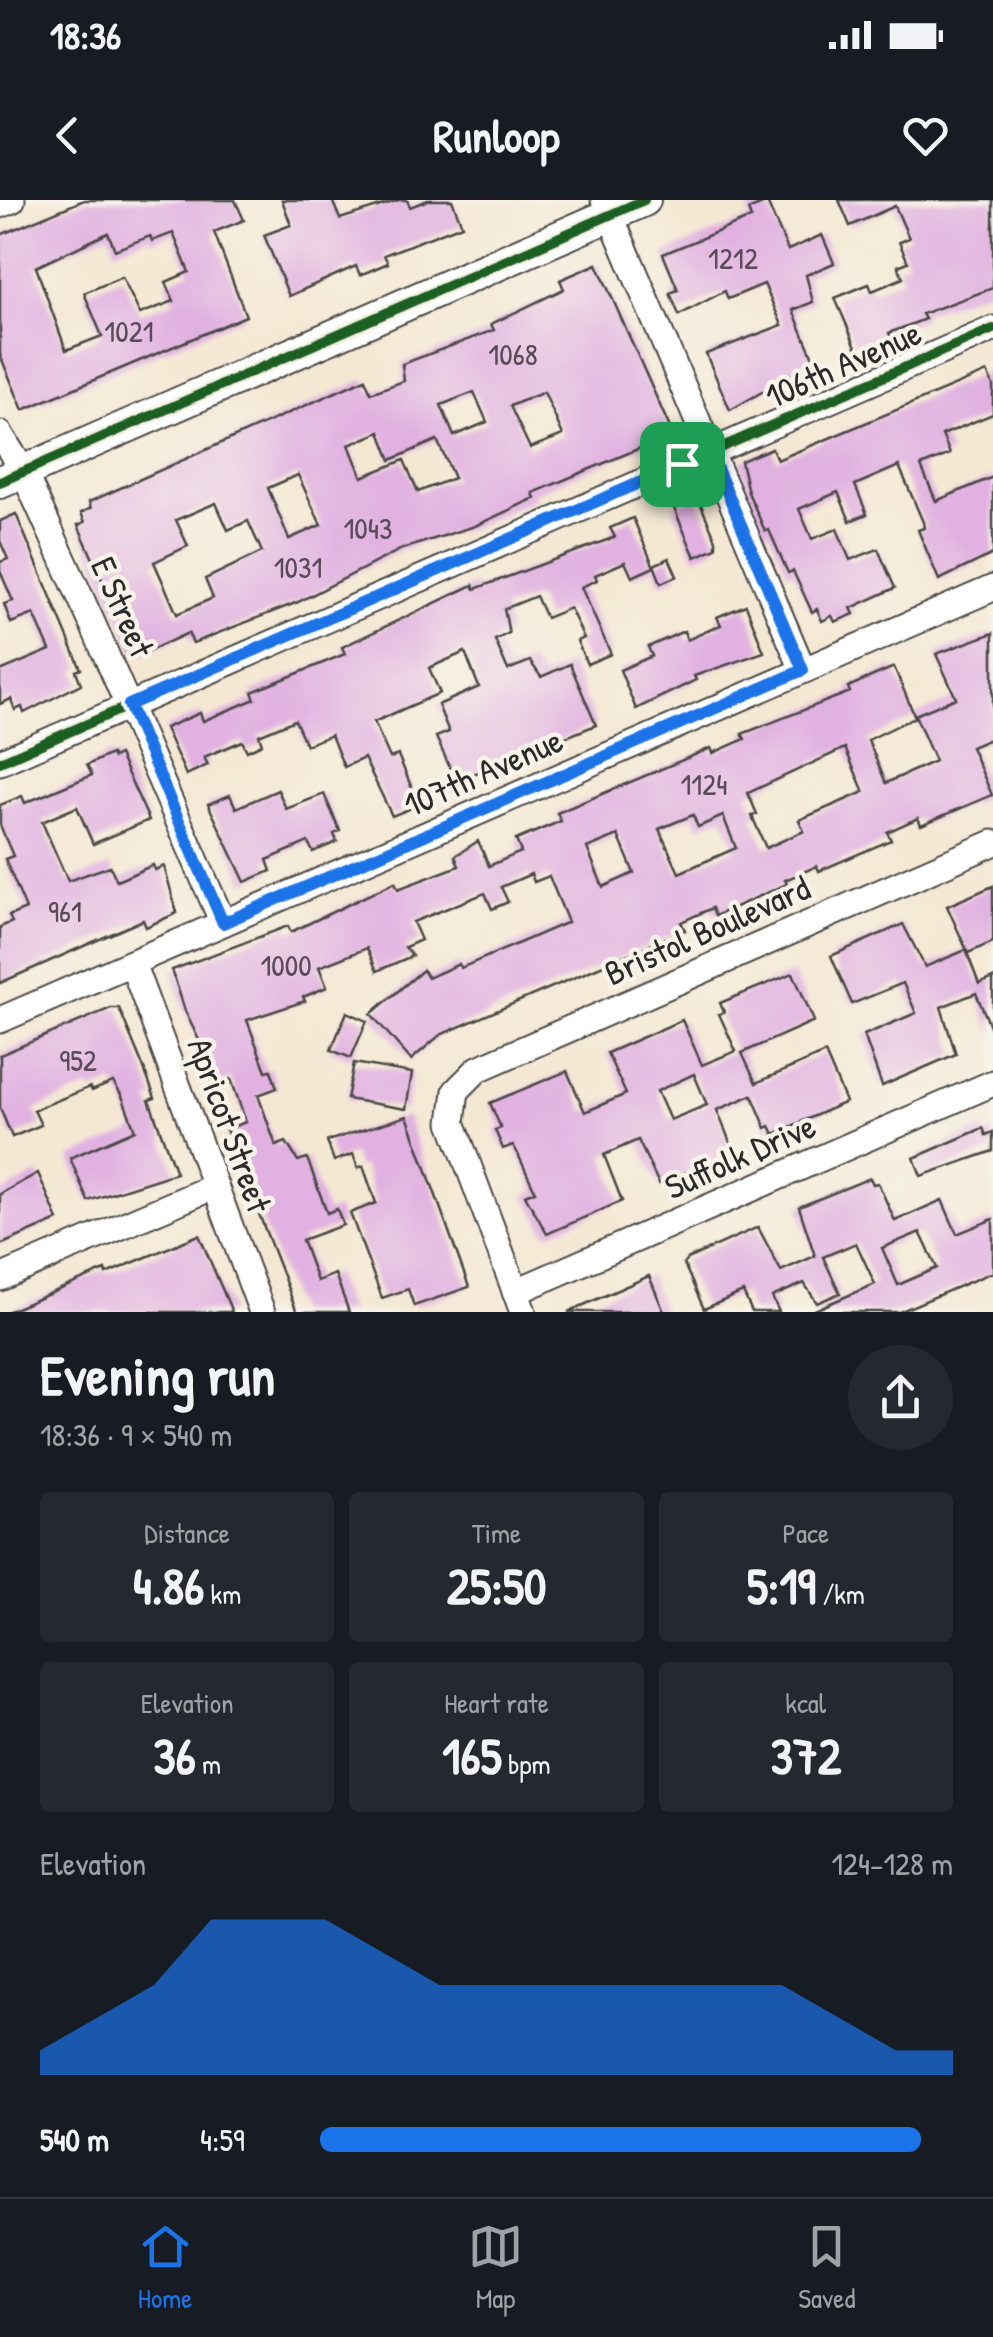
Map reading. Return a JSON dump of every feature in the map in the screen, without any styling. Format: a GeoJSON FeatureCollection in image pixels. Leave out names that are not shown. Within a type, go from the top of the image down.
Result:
{"type":"FeatureCollection","features":[{"type":"Feature","properties":{"kind":"street"},"geometry":{"type":"LineString","coordinates":[[0,205],[12,200]]}},
{"type":"Feature","properties":{"kind":"street"},"geometry":{"type":"LineString","coordinates":[[11,476],[607,207],[644,200]]}},
{"type":"Feature","properties":{"kind":"street"},"geometry":{"type":"LineString","coordinates":[[607,207],[803,670]]}},
{"type":"Feature","properties":{"kind":"street","name":"106th Avenue"},"geometry":{"type":"LineString","coordinates":[[0,762],[993,329]]}},
{"type":"Feature","properties":{"kind":"street","name":"E Street"},"geometry":{"type":"LineString","coordinates":[[0,434],[11,476],[129,705],[223,923]]}},
{"type":"Feature","properties":{"kind":"street","name":"107th Avenue"},"geometry":{"type":"LineString","coordinates":[[0,1020],[993,588]]}},
{"type":"Feature","properties":{"kind":"street","name":"Bristol Boulevard"},"geometry":{"type":"LineString","coordinates":[[519,1302],[452,1122],[456,1090],[478,1068],[993,843]]}},
{"type":"Feature","properties":{"kind":"street","name":"Apricot Street"},"geometry":{"type":"LineString","coordinates":[[132,962],[262,1312]]}},
{"type":"Feature","properties":{"kind":"street","name":"Suffolk Drive"},"geometry":{"type":"LineString","coordinates":[[519,1302],[993,1083]]}},
{"type":"Feature","properties":{"kind":"street"},"geometry":{"type":"LineString","coordinates":[[0,1278],[215,1186]]}},
{"type":"Feature","properties":{"kind":"building"},"geometry":{"type":"Polygon","coordinates":[[[84,200],[235,200],[244,220],[214,232],[246,316],[23,410],[0,355],[0,235],[84,200]],[[108,233],[36,267],[66,350],[102,336],[84,293],[122,277],[140,314],[174,301],[166,282],[189,272],[173,233],[152,241],[150,236],[115,250],[108,233]]]}},
{"type":"Feature","properties":{"kind":"building"},"geometry":{"type":"Polygon","coordinates":[[[282,200],[332,200],[340,219],[399,200],[407,200],[410,207],[428,200],[452,200],[462,225],[384,255],[388,263],[360,275],[356,266],[289,296],[264,235],[291,225],[282,200]]]}},
{"type":"Feature","properties":{"kind":"building"},"geometry":{"type":"Polygon","coordinates":[[[839,200],[993,200],[993,288],[922,314],[925,319],[889,333],[893,342],[860,356],[835,298],[869,284],[872,291],[903,278],[898,266],[908,262],[899,242],[909,238],[895,206],[850,226],[839,200]]]}},
{"type":"Feature","properties":{"kind":"building"},"geometry":{"type":"Polygon","coordinates":[[[767,202],[788,250],[822,235],[834,263],[806,275],[813,302],[793,310],[819,372],[795,383],[792,375],[730,410],[706,354],[782,325],[764,284],[728,299],[725,291],[679,315],[670,293],[678,290],[663,254],[751,218],[748,210],[767,202]]]}},
{"type":"Feature","properties":{"kind":"building"},"geometry":{"type":"Polygon","coordinates":[[[597,264],[670,428],[661,431],[664,438],[533,493],[535,498],[475,526],[402,549],[298,602],[193,643],[188,633],[136,657],[78,525],[85,522],[81,513],[91,508],[89,502],[365,379],[371,393],[404,381],[402,364],[494,330],[491,324],[564,289],[560,280],[597,264]],[[474,392],[441,405],[454,436],[487,422],[474,392]],[[544,392],[510,406],[530,448],[563,435],[544,392]],[[380,432],[349,445],[362,477],[404,460],[418,492],[454,478],[437,440],[391,460],[380,432]],[[298,475],[268,488],[289,539],[321,525],[298,475]],[[216,503],[176,520],[188,546],[154,562],[177,614],[213,598],[205,579],[262,552],[248,521],[228,530],[216,503]]]}},
{"type":"Feature","properties":{"kind":"building"},"geometry":{"type":"Polygon","coordinates":[[[987,372],[993,385],[993,414],[942,435],[950,454],[921,466],[936,501],[993,477],[993,554],[939,580],[918,530],[924,528],[923,522],[899,466],[855,485],[867,514],[850,521],[838,492],[799,509],[812,539],[837,529],[850,560],[878,549],[895,588],[851,608],[854,614],[835,622],[832,616],[822,621],[817,609],[812,612],[793,571],[788,573],[769,530],[765,531],[748,492],[741,461],[772,448],[777,460],[987,372]]]}},
{"type":"Feature","properties":{"kind":"building"},"geometry":{"type":"Polygon","coordinates":[[[697,496],[716,548],[695,557],[673,506],[697,496]]]}},
{"type":"Feature","properties":{"kind":"building"},"geometry":{"type":"Polygon","coordinates":[[[16,514],[81,669],[76,671],[81,684],[24,713],[22,707],[15,710],[11,699],[0,704],[0,671],[50,650],[34,614],[11,623],[4,604],[13,601],[0,571],[0,562],[8,559],[0,541],[0,521],[16,514]]]}},
{"type":"Feature","properties":{"kind":"building"},"geometry":{"type":"Polygon","coordinates":[[[633,518],[654,567],[632,577],[625,562],[595,575],[597,580],[581,587],[611,654],[587,664],[577,641],[584,638],[570,608],[546,618],[536,596],[504,609],[509,633],[495,640],[508,670],[530,661],[541,677],[570,664],[596,725],[456,781],[436,737],[449,732],[438,705],[479,687],[465,652],[429,668],[440,693],[374,722],[390,758],[398,755],[419,805],[392,816],[364,758],[344,767],[331,735],[306,745],[295,720],[259,735],[262,744],[247,751],[242,741],[204,757],[208,765],[186,775],[165,728],[200,713],[203,721],[255,699],[252,692],[345,654],[342,647],[473,585],[475,589],[615,537],[610,528],[633,518]]]}},
{"type":"Feature","properties":{"kind":"building"},"geometry":{"type":"Polygon","coordinates":[[[669,558],[677,576],[661,583],[654,565],[669,558]]]}},
{"type":"Feature","properties":{"kind":"building"},"geometry":{"type":"Polygon","coordinates":[[[746,605],[764,652],[694,676],[696,680],[636,709],[620,670],[652,656],[648,647],[684,631],[687,640],[721,625],[717,617],[746,605]]]}},
{"type":"Feature","properties":{"kind":"building"},"geometry":{"type":"Polygon","coordinates":[[[993,633],[993,738],[971,747],[992,795],[921,825],[918,818],[887,832],[891,840],[819,871],[817,866],[715,916],[712,908],[681,922],[685,930],[440,1035],[411,1060],[371,1014],[423,970],[428,978],[459,964],[461,968],[568,922],[549,876],[534,882],[531,874],[501,887],[508,902],[492,909],[485,893],[413,922],[421,940],[405,947],[412,956],[377,971],[367,948],[319,967],[327,987],[303,997],[305,1001],[247,1020],[266,1071],[271,1070],[277,1088],[258,1095],[276,1146],[286,1142],[298,1161],[307,1158],[327,1213],[337,1209],[343,1225],[302,1240],[317,1281],[335,1274],[349,1312],[297,1312],[226,1129],[246,1122],[231,1079],[214,1085],[205,1062],[209,1061],[185,1011],[172,970],[288,926],[291,932],[395,882],[398,889],[459,866],[455,856],[478,841],[489,866],[521,852],[516,840],[561,821],[557,813],[711,748],[713,753],[745,739],[742,734],[850,692],[848,687],[894,667],[915,717],[868,740],[886,783],[935,761],[915,715],[956,698],[936,654],[993,633]],[[845,748],[748,793],[757,814],[752,816],[766,848],[804,831],[799,820],[864,792],[845,748]],[[693,815],[659,829],[679,873],[736,848],[723,816],[698,827],[693,815]],[[618,835],[587,848],[603,887],[634,873],[618,835]]]}},
{"type":"Feature","properties":{"kind":"building"},"geometry":{"type":"Polygon","coordinates":[[[111,754],[113,758],[119,755],[149,820],[93,844],[77,807],[42,822],[68,881],[110,866],[117,881],[153,865],[155,870],[164,866],[177,913],[146,927],[143,920],[0,983],[0,927],[12,922],[9,916],[26,909],[5,859],[13,856],[0,825],[0,805],[22,796],[25,803],[92,775],[87,765],[111,754]]]}},
{"type":"Feature","properties":{"kind":"building"},"geometry":{"type":"Polygon","coordinates":[[[278,790],[286,809],[324,794],[340,831],[334,834],[337,842],[313,852],[308,842],[267,860],[271,871],[245,882],[208,804],[230,795],[236,808],[278,790]]]}},
{"type":"Feature","properties":{"kind":"building"},"geometry":{"type":"Polygon","coordinates":[[[993,886],[993,942],[968,953],[947,906],[993,886]]]}},
{"type":"Feature","properties":{"kind":"building"},"geometry":{"type":"Polygon","coordinates":[[[903,924],[925,967],[966,950],[979,984],[993,978],[993,1033],[976,993],[941,1007],[956,1054],[882,1086],[864,1035],[916,1013],[903,983],[852,1004],[831,956],[903,924]]]}},
{"type":"Feature","properties":{"kind":"building"},"geometry":{"type":"Polygon","coordinates":[[[793,973],[814,1021],[742,1053],[756,1083],[825,1053],[846,1102],[774,1134],[770,1126],[766,1128],[752,1095],[717,1110],[734,1152],[659,1184],[638,1140],[604,1155],[622,1201],[547,1234],[525,1195],[535,1191],[517,1152],[513,1145],[503,1149],[495,1130],[501,1128],[490,1103],[567,1071],[585,1112],[626,1094],[607,1053],[682,1020],[702,1065],[736,1051],[719,1014],[724,1012],[720,1003],[793,973]],[[694,1074],[657,1091],[670,1120],[707,1105],[694,1074]]]}},
{"type":"Feature","properties":{"kind":"building"},"geometry":{"type":"Polygon","coordinates":[[[119,1008],[143,1066],[155,1098],[149,1100],[176,1173],[88,1201],[70,1158],[135,1130],[122,1096],[113,1082],[92,1091],[90,1087],[34,1110],[41,1125],[12,1137],[0,1108],[0,1055],[119,1008]]]}},
{"type":"Feature","properties":{"kind":"building"},"geometry":{"type":"Polygon","coordinates":[[[347,1012],[367,1021],[351,1058],[331,1050],[347,1012]]]}},
{"type":"Feature","properties":{"kind":"building"},"geometry":{"type":"Polygon","coordinates":[[[354,1063],[412,1073],[406,1109],[347,1099],[354,1063]]]}},
{"type":"Feature","properties":{"kind":"building"},"geometry":{"type":"Polygon","coordinates":[[[407,1116],[469,1287],[414,1306],[408,1289],[382,1298],[350,1213],[376,1203],[363,1166],[358,1168],[353,1154],[334,1161],[327,1141],[407,1116]]]}},
{"type":"Feature","properties":{"kind":"building"},"geometry":{"type":"Polygon","coordinates":[[[983,1128],[986,1135],[993,1132],[993,1151],[921,1176],[914,1158],[983,1128]]]}},
{"type":"Feature","properties":{"kind":"building"},"geometry":{"type":"Polygon","coordinates":[[[38,1173],[58,1220],[0,1245],[0,1194],[38,1173]]]}},
{"type":"Feature","properties":{"kind":"building"},"geometry":{"type":"Polygon","coordinates":[[[870,1178],[873,1184],[878,1183],[895,1221],[942,1200],[957,1234],[993,1219],[993,1272],[899,1312],[810,1312],[875,1284],[856,1243],[823,1257],[840,1293],[817,1303],[804,1283],[772,1297],[779,1312],[752,1312],[743,1292],[704,1309],[684,1264],[687,1259],[758,1227],[781,1271],[815,1256],[799,1207],[870,1178]],[[920,1232],[882,1248],[898,1285],[937,1268],[920,1232]]]}},
{"type":"Feature","properties":{"kind":"building"},"geometry":{"type":"Polygon","coordinates":[[[199,1235],[232,1312],[7,1312],[105,1270],[106,1274],[199,1235]]]}},
{"type":"Feature","properties":{"kind":"building"},"geometry":{"type":"Polygon","coordinates":[[[649,1276],[664,1312],[568,1312],[649,1276]]]}},
{"type":"Feature","properties":{"kind":"cycle path"},"geometry":{"type":"LineString","coordinates":[[0,482],[644,200]]}},
{"type":"Feature","properties":{"kind":"cycle path"},"geometry":{"type":"LineString","coordinates":[[0,762],[993,329]]}},
{"type":"Feature","properties":{"kind":"route"},"geometry":{"type":"LineString","coordinates":[[710,452],[803,670],[223,923],[129,705],[682,464],[710,452]]}}]}
